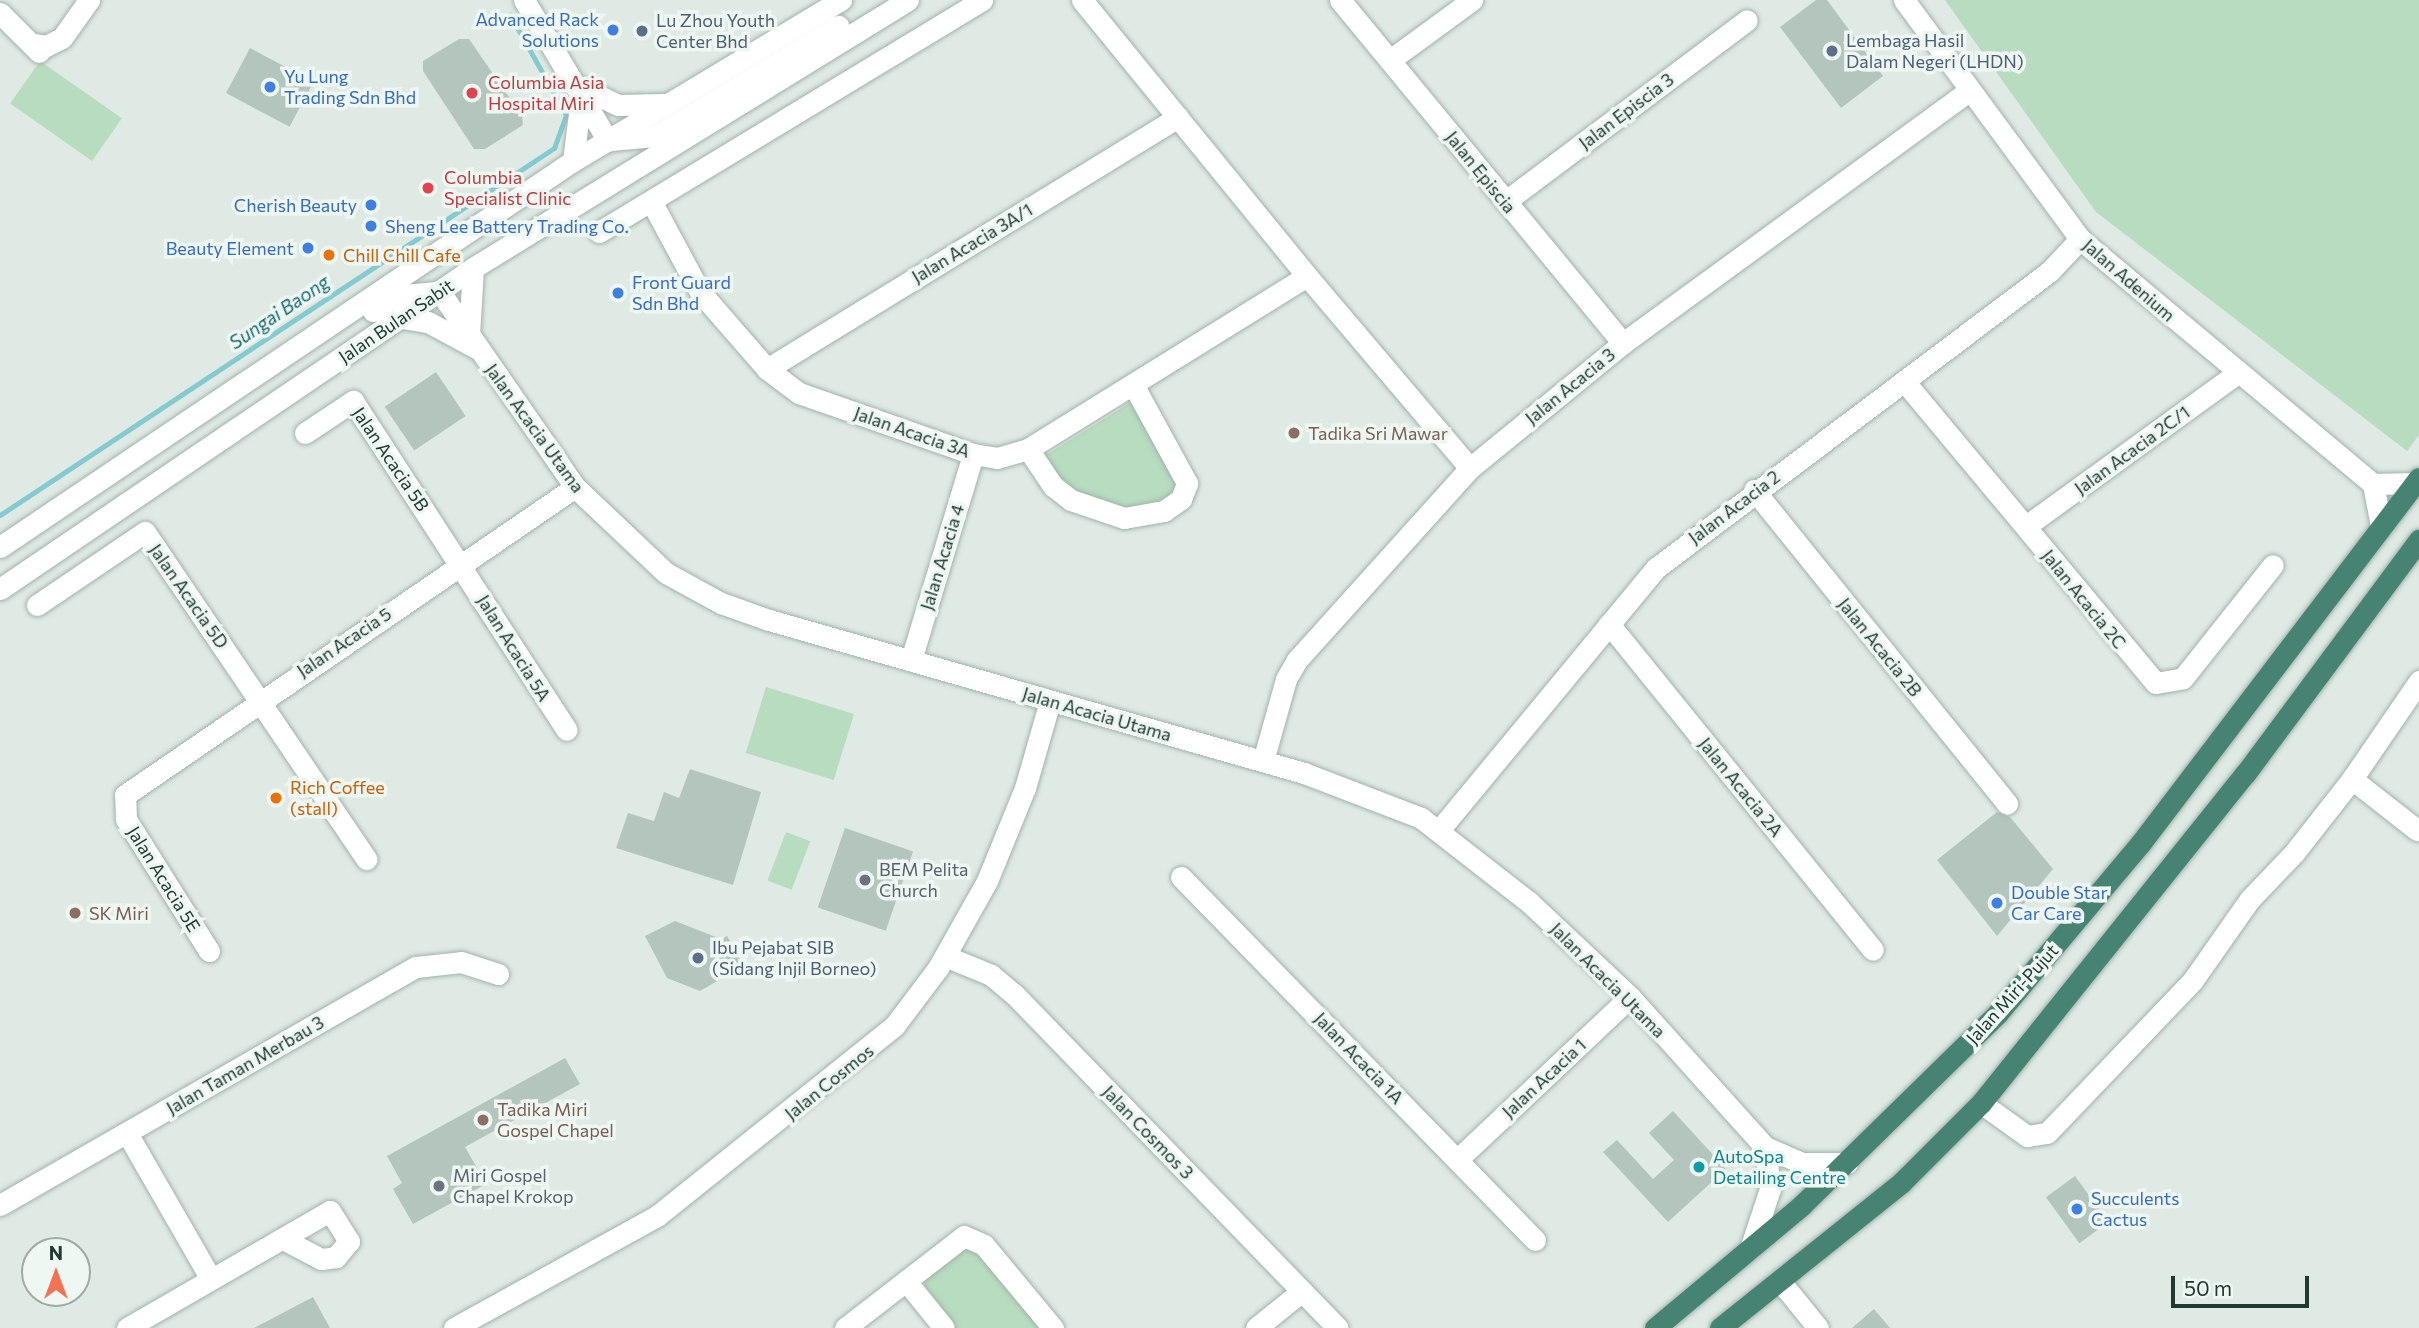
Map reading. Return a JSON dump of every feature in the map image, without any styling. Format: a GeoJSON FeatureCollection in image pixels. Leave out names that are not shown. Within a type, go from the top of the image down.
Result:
{"type":"FeatureCollection","features":[{"type":"Feature","properties":{"kind":"highway","name":"Jalan Miri-Pujut"},"geometry":{"type":"LineString","coordinates":[[1655,1328],[1847,1163],[1997,1013],[2140,845],[2417,481]]}},
{"type":"Feature","properties":{"kind":"highway"},"geometry":{"type":"LineString","coordinates":[[1720,1328],[1902,1182],[1980,1104],[2245,774],[2419,540]]}},
{"type":"Feature","properties":{"kind":"street"},"geometry":{"type":"LineString","coordinates":[[0,13],[37,48],[62,38],[89,0]]}},
{"type":"Feature","properties":{"kind":"street"},"geometry":{"type":"LineString","coordinates":[[524,0],[608,141],[655,136],[882,0]]}},
{"type":"Feature","properties":{"kind":"street","name":"Jalan Bulan Sabit"},"geometry":{"type":"LineString","coordinates":[[0,547],[573,162],[841,0]]}},
{"type":"Feature","properties":{"kind":"street","name":"Jalan Bulan Sabit"},"geometry":{"type":"LineString","coordinates":[[0,589],[473,268],[908,0]]}},
{"type":"Feature","properties":{"kind":"street"},"geometry":{"type":"LineString","coordinates":[[599,232],[982,0]]}},
{"type":"Feature","properties":{"kind":"street"},"geometry":{"type":"LineString","coordinates":[[1082,0],[1307,276],[1470,468]]}},
{"type":"Feature","properties":{"kind":"street","name":"Jalan Episcia"},"geometry":{"type":"LineString","coordinates":[[1340,0],[1623,343]]}},
{"type":"Feature","properties":{"kind":"street"},"geometry":{"type":"LineString","coordinates":[[1390,60],[1472,0]]}},
{"type":"Feature","properties":{"kind":"street","name":"Jalan Adenium"},"geometry":{"type":"LineString","coordinates":[[1904,0],[1968,91],[2080,239],[2373,484]]}},
{"type":"Feature","properties":{"kind":"street","name":"Jalan Episcia 3"},"geometry":{"type":"LineString","coordinates":[[1506,201],[1747,20]]}},
{"type":"Feature","properties":{"kind":"street"},"geometry":{"type":"LineString","coordinates":[[577,91],[618,105],[646,108],[673,102]]}},
{"type":"Feature","properties":{"kind":"street"},"geometry":{"type":"LineString","coordinates":[[573,162],[577,91]]}},
{"type":"Feature","properties":{"kind":"street","name":"Jalan Acacia 3"},"geometry":{"type":"LineString","coordinates":[[1263,761],[1286,679],[1297,660],[1470,468],[1623,343],[1968,91]]}},
{"type":"Feature","properties":{"kind":"street","name":"Jalan Acacia 3A/1"},"geometry":{"type":"LineString","coordinates":[[767,369],[1178,117]]}},
{"type":"Feature","properties":{"kind":"street","name":"Jalan Acacia 3A"},"geometry":{"type":"LineString","coordinates":[[651,201],[700,292],[767,369],[799,393],[973,454],[998,458],[1028,449],[1134,386],[1307,276]]}},
{"type":"Feature","properties":{"kind":"street","name":"Jalan Acacia 2"},"geometry":{"type":"LineString","coordinates":[[1440,830],[1656,568],[1754,490],[2050,271],[2080,239]]}},
{"type":"Feature","properties":{"kind":"street"},"geometry":{"type":"LineString","coordinates":[[402,318],[439,327],[474,342],[473,268]]}},
{"type":"Feature","properties":{"kind":"street"},"geometry":{"type":"LineString","coordinates":[[71,498],[127,478],[388,301],[440,292]]}},
{"type":"Feature","properties":{"kind":"street","name":"Jalan Acacia Utama"},"geometry":{"type":"LineString","coordinates":[[440,292],[575,487],[666,573],[721,603],[1263,761],[1440,830],[1529,902],[1630,998],[1765,1147],[1802,1163],[1847,1163]]}},
{"type":"Feature","properties":{"kind":"street","name":"Jalan Acacia 2C/1"},"geometry":{"type":"LineString","coordinates":[[2026,526],[2237,373]]}},
{"type":"Feature","properties":{"kind":"street","name":"Jalan Acacia 2C"},"geometry":{"type":"LineString","coordinates":[[1904,381],[2156,682],[2183,678],[2273,565]]}},
{"type":"Feature","properties":{"kind":"street"},"geometry":{"type":"LineString","coordinates":[[1028,449],[1053,486],[1070,500],[1124,518],[1164,511],[1181,499],[1187,483],[1134,386]]}},
{"type":"Feature","properties":{"kind":"street","name":"Jalan Acacia 5B"},"geometry":{"type":"LineString","coordinates":[[305,433],[353,401],[461,565]]}},
{"type":"Feature","properties":{"kind":"street","name":"Jalan Acacia 4"},"geometry":{"type":"LineString","coordinates":[[911,660],[973,454]]}},
{"type":"Feature","properties":{"kind":"street"},"geometry":{"type":"LineString","coordinates":[[2381,526],[2373,484],[2417,481]]}},
{"type":"Feature","properties":{"kind":"street","name":"Jalan Acacia 5"},"geometry":{"type":"LineString","coordinates":[[122,806],[125,795],[260,698],[575,487]]}},
{"type":"Feature","properties":{"kind":"street","name":"Jalan Acacia 2B"},"geometry":{"type":"LineString","coordinates":[[1754,490],[2007,804]]}},
{"type":"Feature","properties":{"kind":"street","name":"Jalan Acacia 5D"},"geometry":{"type":"LineString","coordinates":[[37,605],[145,532],[260,698]]}},
{"type":"Feature","properties":{"kind":"street","name":"Jalan Acacia 5A"},"geometry":{"type":"LineString","coordinates":[[461,565],[567,730]]}},
{"type":"Feature","properties":{"kind":"street","name":"Jalan Acacia 2A"},"geometry":{"type":"LineString","coordinates":[[1609,624],[1873,950]]}},
{"type":"Feature","properties":{"kind":"street"},"geometry":{"type":"LineString","coordinates":[[1980,1104],[2021,1133],[2047,1133],[2193,980],[2250,899],[2294,853],[2352,779],[2419,681]]}},
{"type":"Feature","properties":{"kind":"street"},"geometry":{"type":"LineString","coordinates":[[260,698],[366,859]]}},
{"type":"Feature","properties":{"kind":"street","name":"Jalan Cosmos"},"geometry":{"type":"LineString","coordinates":[[454,1328],[690,1193],[879,1041],[945,956],[987,881],[1025,788],[1051,701]]}},
{"type":"Feature","properties":{"kind":"street"},"geometry":{"type":"LineString","coordinates":[[2352,779],[2417,830]]}},
{"type":"Feature","properties":{"kind":"street","name":"Jalan Acacia 5E"},"geometry":{"type":"LineString","coordinates":[[122,806],[209,951]]}},
{"type":"Feature","properties":{"kind":"street","name":"Jalan Acacia 1A"},"geometry":{"type":"LineString","coordinates":[[1181,877],[1535,1240]]}},
{"type":"Feature","properties":{"kind":"street","name":"Jalan Cosmos 3"},"geometry":{"type":"LineString","coordinates":[[945,956],[991,975],[1014,994],[1338,1328]]}},
{"type":"Feature","properties":{"kind":"street","name":"Jalan Taman Merbau 3"},"geometry":{"type":"LineString","coordinates":[[0,1205],[416,967],[461,961],[498,974]]}},
{"type":"Feature","properties":{"kind":"street","name":"Jalan Acacia 1"},"geometry":{"type":"LineString","coordinates":[[1458,1159],[1630,998]]}},
{"type":"Feature","properties":{"kind":"street"},"geometry":{"type":"LineString","coordinates":[[127,1133],[211,1279]]}},
{"type":"Feature","properties":{"kind":"street"},"geometry":{"type":"LineString","coordinates":[[1750,1248],[1770,1189],[1765,1147]]}},
{"type":"Feature","properties":{"kind":"street"},"geometry":{"type":"LineString","coordinates":[[845,1328],[952,1241],[975,1237],[1053,1328]]}},
{"type":"Feature","properties":{"kind":"street"},"geometry":{"type":"LineString","coordinates":[[127,1328],[151,1322],[211,1279],[283,1239]]}},
{"type":"Feature","properties":{"kind":"street"},"geometry":{"type":"LineString","coordinates":[[905,1281],[944,1328]]}},
{"type":"Feature","properties":{"kind":"street"},"geometry":{"type":"LineString","coordinates":[[1780,1281],[1814,1323]]}},
{"type":"Feature","properties":{"kind":"street"},"geometry":{"type":"LineString","coordinates":[[1256,1328],[1302,1291]]}},
{"type":"Feature","properties":{"kind":"green space"},"geometry":{"type":"Polygon","coordinates":[[[1945,0],[2419,0],[2419,435],[2407,451],[2096,212],[1945,0]]]}},
{"type":"Feature","properties":{"kind":"green space"},"geometry":{"type":"Polygon","coordinates":[[[40,61],[122,118],[92,161],[10,104],[40,61]]]}},
{"type":"Feature","properties":{"kind":"green space"},"geometry":{"type":"Polygon","coordinates":[[[1133,401],[1181,491],[1153,510],[1128,513],[1066,490],[1046,455],[1133,401]]]}},
{"type":"Feature","properties":{"kind":"green space"},"geometry":{"type":"Polygon","coordinates":[[[766,687],[854,714],[834,780],[746,753],[766,687]]]}},
{"type":"Feature","properties":{"kind":"green space"},"geometry":{"type":"Polygon","coordinates":[[[786,832],[810,841],[792,890],[767,881],[786,832]]]}},
{"type":"Feature","properties":{"kind":"green space"},"geometry":{"type":"Polygon","coordinates":[[[962,1243],[981,1249],[1044,1328],[954,1328],[926,1293],[924,1278],[962,1243]]]}},
{"type":"Feature","properties":{"kind":"building","name":"Lembaga Hasil Dalam Negeri (LHDN)"},"geometry":{"type":"Polygon","coordinates":[[[1816,0],[1827,0],[1883,76],[1841,108],[1780,27],[1816,0]]]}},
{"type":"Feature","properties":{"kind":"building","name":"Columbia Asia Hospital Miri"},"geometry":{"type":"Polygon","coordinates":[[[459,39],[469,39],[522,116],[523,125],[485,149],[474,149],[423,71],[423,61],[459,39]]]}},
{"type":"Feature","properties":{"kind":"building","name":"Yu Lung Trading Sdn Bhd"},"geometry":{"type":"Polygon","coordinates":[[[250,48],[314,82],[290,127],[226,93],[250,48]]]}},
{"type":"Feature","properties":{"kind":"building"},"geometry":{"type":"Polygon","coordinates":[[[436,372],[466,416],[414,451],[385,407],[436,372]]]}},
{"type":"Feature","properties":{"kind":"building"},"geometry":{"type":"Polygon","coordinates":[[[690,769],[761,792],[733,885],[616,848],[628,813],[654,821],[664,792],[679,798],[690,769]]]}},
{"type":"Feature","properties":{"kind":"building","name":"Double Star Car Care"},"geometry":{"type":"Polygon","coordinates":[[[1997,812],[2010,817],[2053,869],[1997,936],[1937,860],[1997,812]]]}},
{"type":"Feature","properties":{"kind":"building","name":"BEM Pelita Church"},"geometry":{"type":"Polygon","coordinates":[[[845,828],[913,851],[886,931],[818,907],[845,828]]]}},
{"type":"Feature","properties":{"kind":"building","name":"Ibu Pejabat SIB (Sidang Injil Borneo)"},"geometry":{"type":"Polygon","coordinates":[[[675,921],[721,939],[727,936],[744,966],[700,991],[667,978],[645,936],[675,921]]]}},
{"type":"Feature","properties":{"kind":"building","name":"Tadika Miri Gospel Chapel"},"geometry":{"type":"Polygon","coordinates":[[[565,1058],[580,1084],[465,1147],[486,1184],[413,1224],[393,1189],[402,1183],[387,1156],[565,1058]]]}},
{"type":"Feature","properties":{"kind":"building","name":"AutoSpa Detailing Centre"},"geometry":{"type":"Polygon","coordinates":[[[1673,1111],[1726,1169],[1668,1222],[1603,1152],[1617,1140],[1653,1179],[1674,1160],[1649,1133],[1673,1111]]]}},
{"type":"Feature","properties":{"kind":"building","name":"Succulents Cactus"},"geometry":{"type":"Polygon","coordinates":[[[2075,1176],[2109,1222],[2079,1243],[2046,1197],[2075,1176]]]}},
{"type":"Feature","properties":{"kind":"building"},"geometry":{"type":"Polygon","coordinates":[[[313,1297],[330,1328],[254,1328],[313,1297]]]}},
{"type":"Feature","properties":{"kind":"building"},"geometry":{"type":"Polygon","coordinates":[[[1874,1309],[1890,1328],[1852,1328],[1874,1309]]]}},
{"type":"Feature","properties":{"kind":"waterway","name":"Sungai Baong"},"geometry":{"type":"LineString","coordinates":[[0,515],[554,148],[566,115],[510,15]]}},
{"type":"Feature","properties":{"kind":"place","name":"Advanced Rack Solutions"},"geometry":{"type":"Point","coordinates":[613,30]}},
{"type":"Feature","properties":{"kind":"place","name":"Lu Zhou Youth Center Bhd"},"geometry":{"type":"Point","coordinates":[642,31]}},
{"type":"Feature","properties":{"kind":"place","name":"Lembaga Hasil Dalam Negeri (LHDN)"},"geometry":{"type":"Point","coordinates":[1832,51]}},
{"type":"Feature","properties":{"kind":"place","name":"Yu Lung Trading Sdn Bhd"},"geometry":{"type":"Point","coordinates":[270,87]}},
{"type":"Feature","properties":{"kind":"place","name":"Columbia Asia Hospital Miri"},"geometry":{"type":"Point","coordinates":[472,93]}},
{"type":"Feature","properties":{"kind":"place","name":"Columbia Specialist Clinic"},"geometry":{"type":"Point","coordinates":[428,188]}},
{"type":"Feature","properties":{"kind":"place","name":"Cherish Beauty"},"geometry":{"type":"Point","coordinates":[371,205]}},
{"type":"Feature","properties":{"kind":"place","name":"Sheng Lee Battery Trading Co."},"geometry":{"type":"Point","coordinates":[371,226]}},
{"type":"Feature","properties":{"kind":"place","name":"Beauty Element"},"geometry":{"type":"Point","coordinates":[308,248]}},
{"type":"Feature","properties":{"kind":"place","name":"Chill Chill Cafe"},"geometry":{"type":"Point","coordinates":[329,255]}},
{"type":"Feature","properties":{"kind":"place","name":"Front Guard Sdn Bhd"},"geometry":{"type":"Point","coordinates":[618,293]}},
{"type":"Feature","properties":{"kind":"place","name":"Tadika Sri Mawar"},"geometry":{"type":"Point","coordinates":[1294,433]}},
{"type":"Feature","properties":{"kind":"place","name":"Rich Coffee (stall)"},"geometry":{"type":"Point","coordinates":[276,798]}},
{"type":"Feature","properties":{"kind":"place","name":"BEM Pelita Church"},"geometry":{"type":"Point","coordinates":[865,880]}},
{"type":"Feature","properties":{"kind":"place","name":"Double Star Car Care"},"geometry":{"type":"Point","coordinates":[1997,903]}},
{"type":"Feature","properties":{"kind":"place","name":"SK Miri"},"geometry":{"type":"Point","coordinates":[75,913]}},
{"type":"Feature","properties":{"kind":"place","name":"Ibu Pejabat SIB (Sidang Injil Borneo)"},"geometry":{"type":"Point","coordinates":[698,958]}},
{"type":"Feature","properties":{"kind":"place","name":"Tadika Miri Gospel Chapel"},"geometry":{"type":"Point","coordinates":[483,1120]}},
{"type":"Feature","properties":{"kind":"place","name":"AutoSpa Detailing Centre"},"geometry":{"type":"Point","coordinates":[1699,1167]}},
{"type":"Feature","properties":{"kind":"place","name":"Miri Gospel Chapel Krokop"},"geometry":{"type":"Point","coordinates":[439,1186]}},
{"type":"Feature","properties":{"kind":"place","name":"Succulents Cactus"},"geometry":{"type":"Point","coordinates":[2077,1209]}}]}
